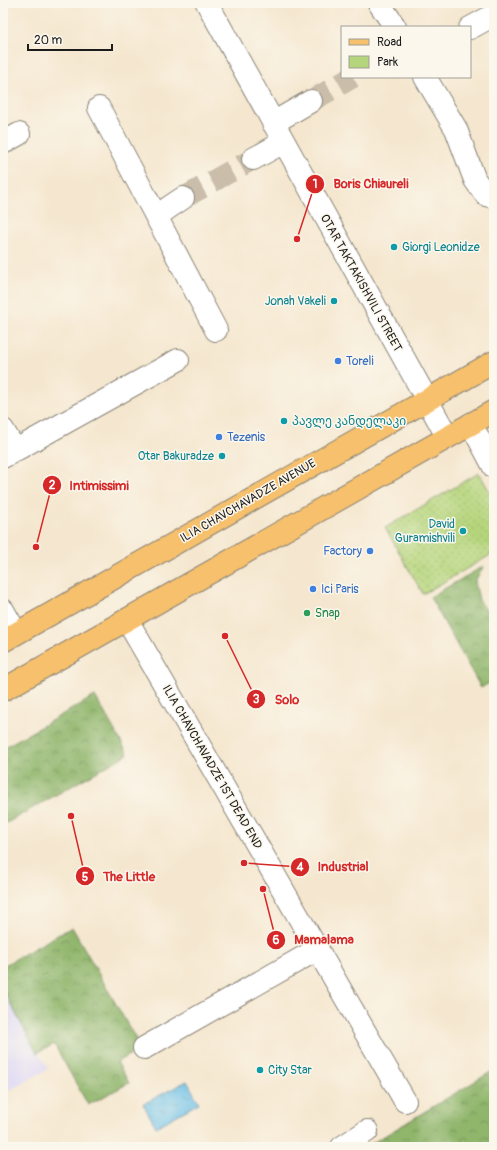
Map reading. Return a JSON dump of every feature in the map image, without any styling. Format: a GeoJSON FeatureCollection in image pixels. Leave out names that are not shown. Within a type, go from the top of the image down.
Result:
{"type":"FeatureCollection","features":[{"type":"Feature","properties":{"kind":"main road","name":"ILIA CHAVCHAVADZE AVENUE"},"geometry":{"type":"LineString","coordinates":[[10,637],[494,362]]}},
{"type":"Feature","properties":{"kind":"main road"},"geometry":{"type":"LineString","coordinates":[[3,690],[128,620],[447,436],[494,411]]}},
{"type":"Feature","properties":{"kind":"street","name":"OTAR TAKTAKISHVILI STREET"},"geometry":{"type":"LineString","coordinates":[[207,3],[447,436]]}},
{"type":"Feature","properties":{"kind":"street"},"geometry":{"type":"LineString","coordinates":[[379,3],[394,26]]}},
{"type":"Feature","properties":{"kind":"street"},"geometry":{"type":"LineString","coordinates":[[471,28],[494,16]]}},
{"type":"Feature","properties":{"kind":"street"},"geometry":{"type":"LineString","coordinates":[[426,78],[456,129],[475,180],[486,195],[494,197]]}},
{"type":"Feature","properties":{"kind":"street"},"geometry":{"type":"LineString","coordinates":[[273,123],[311,101]]}},
{"type":"Feature","properties":{"kind":"street"},"geometry":{"type":"LineString","coordinates":[[99,108],[216,330]]}},
{"type":"Feature","properties":{"kind":"street"},"geometry":{"type":"LineString","coordinates":[[253,159],[284,142]]}},
{"type":"Feature","properties":{"kind":"street"},"geometry":{"type":"LineString","coordinates":[[157,216],[183,198]]}},
{"type":"Feature","properties":{"kind":"street"},"geometry":{"type":"LineString","coordinates":[[3,430],[9,454],[178,360]]}},
{"type":"Feature","properties":{"kind":"street"},"geometry":{"type":"LineString","coordinates":[[471,424],[494,467]]}},
{"type":"Feature","properties":{"kind":"street"},"geometry":{"type":"LineString","coordinates":[[3,610],[10,637]]}},
{"type":"Feature","properties":{"kind":"street","name":"ILIA CHAVCHAVADZE 1ST DEAD END"},"geometry":{"type":"LineString","coordinates":[[128,620],[405,1101]]}},
{"type":"Feature","properties":{"kind":"street"},"geometry":{"type":"LineString","coordinates":[[144,1048],[318,949]]}},
{"type":"Feature","properties":{"kind":"street"},"geometry":{"type":"LineString","coordinates":[[342,1147],[367,1131]]}},
{"type":"Feature","properties":{"kind":"shaded area"},"geometry":{"type":"Polygon","coordinates":[[[3,988],[48,1069],[3,1094],[3,988]]]}},
{"type":"Feature","properties":{"kind":"green space"},"geometry":{"type":"Polygon","coordinates":[[[479,473],[494,499],[494,553],[423,594],[385,528],[479,473]]]}},
{"type":"Feature","properties":{"kind":"green space"},"geometry":{"type":"Polygon","coordinates":[[[484,566],[475,581],[479,600],[494,621],[494,680],[481,688],[430,597],[484,566]]]}},
{"type":"Feature","properties":{"kind":"green space"},"geometry":{"type":"Polygon","coordinates":[[[95,696],[128,754],[3,825],[3,748],[95,696]]]}},
{"type":"Feature","properties":{"kind":"green space"},"geometry":{"type":"Polygon","coordinates":[[[72,927],[141,1048],[117,1062],[129,1083],[88,1105],[54,1044],[37,1053],[3,990],[3,966],[72,927]]]}},
{"type":"Feature","properties":{"kind":"green space"},"geometry":{"type":"Polygon","coordinates":[[[494,1070],[494,1147],[366,1147],[494,1070]]]}},
{"type":"Feature","properties":{"kind":"water"},"geometry":{"type":"Polygon","coordinates":[[[187,1081],[199,1103],[156,1127],[143,1104],[187,1081]]]}},
{"type":"Feature","properties":{"kind":"tunnel"},"geometry":{"type":"LineString","coordinates":[[311,101],[351,78]]}},
{"type":"Feature","properties":{"kind":"tunnel"},"geometry":{"type":"LineString","coordinates":[[183,198],[253,159]]}},
{"type":"Feature","properties":{"kind":"place","name":"Boris Chiaureli"},"geometry":{"type":"Point","coordinates":[297,239]}},
{"type":"Feature","properties":{"kind":"place","name":"Giorgi Leonidze"},"geometry":{"type":"Point","coordinates":[394,247]}},
{"type":"Feature","properties":{"kind":"place","name":"Jonah Vakeli"},"geometry":{"type":"Point","coordinates":[334,301]}},
{"type":"Feature","properties":{"kind":"place","name":"Toreli"},"geometry":{"type":"Point","coordinates":[338,361]}},
{"type":"Feature","properties":{"kind":"place","name":"პავლე კანდელაკი"},"geometry":{"type":"Point","coordinates":[284,421]}},
{"type":"Feature","properties":{"kind":"place","name":"Tezenis"},"geometry":{"type":"Point","coordinates":[219,437]}},
{"type":"Feature","properties":{"kind":"place","name":"Otar Bakuradze"},"geometry":{"type":"Point","coordinates":[222,456]}},
{"type":"Feature","properties":{"kind":"place","name":"David Guramishvili"},"geometry":{"type":"Point","coordinates":[463,531]}},
{"type":"Feature","properties":{"kind":"place","name":"Intimissimi"},"geometry":{"type":"Point","coordinates":[36,547]}},
{"type":"Feature","properties":{"kind":"place","name":"Factory"},"geometry":{"type":"Point","coordinates":[370,551]}},
{"type":"Feature","properties":{"kind":"place","name":"Ici Paris"},"geometry":{"type":"Point","coordinates":[313,589]}},
{"type":"Feature","properties":{"kind":"place","name":"Snap"},"geometry":{"type":"Point","coordinates":[307,613]}},
{"type":"Feature","properties":{"kind":"place","name":"Solo"},"geometry":{"type":"Point","coordinates":[225,636]}},
{"type":"Feature","properties":{"kind":"place","name":"The Little"},"geometry":{"type":"Point","coordinates":[71,816]}},
{"type":"Feature","properties":{"kind":"place","name":"Industrial"},"geometry":{"type":"Point","coordinates":[244,863]}},
{"type":"Feature","properties":{"kind":"place","name":"Mamalama"},"geometry":{"type":"Point","coordinates":[263,889]}},
{"type":"Feature","properties":{"kind":"place","name":"City Star"},"geometry":{"type":"Point","coordinates":[260,1070]}}]}
